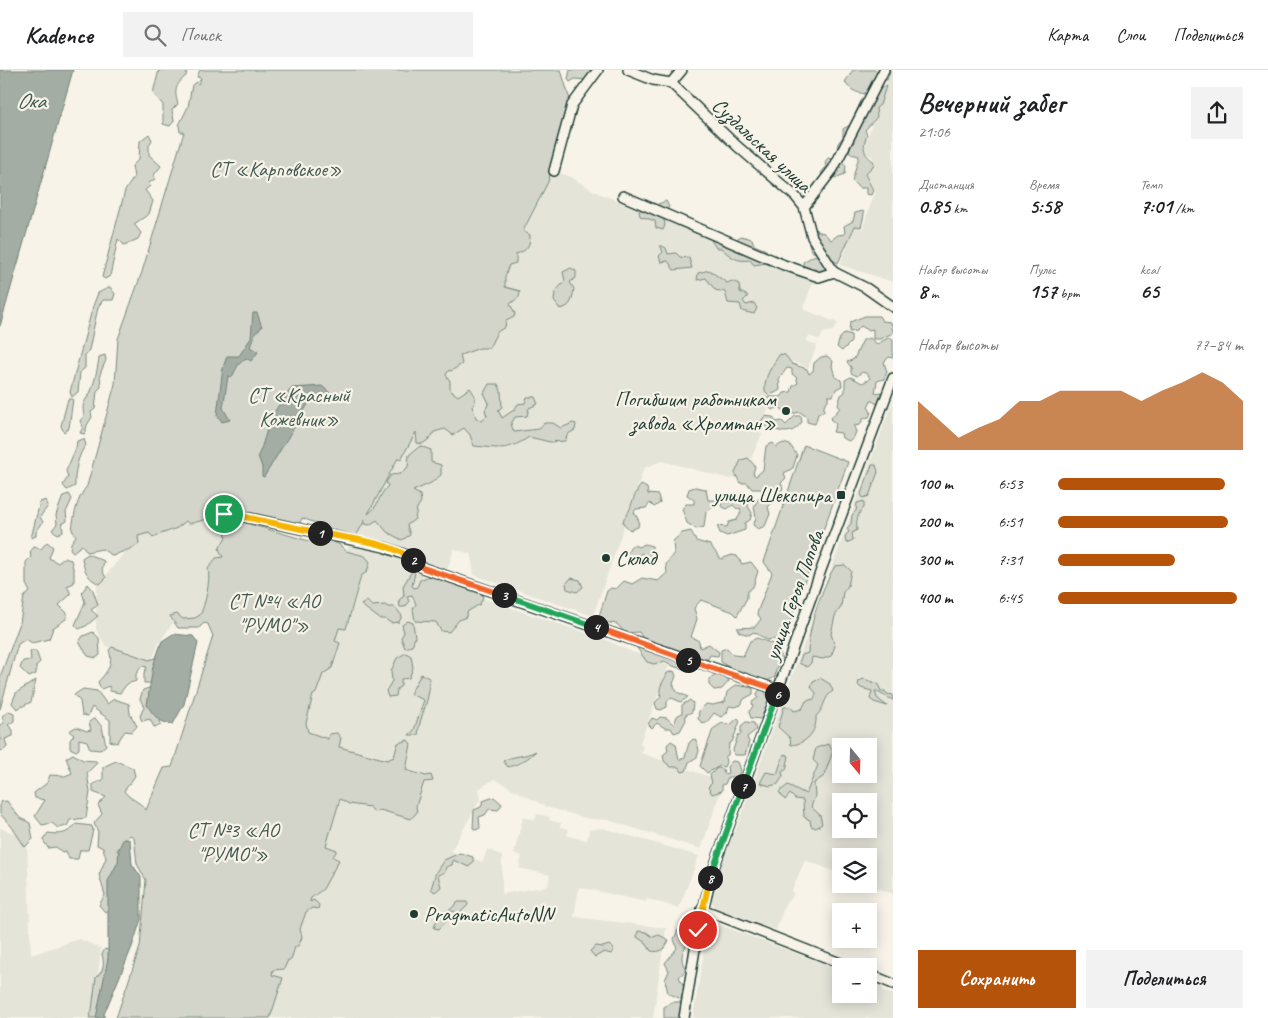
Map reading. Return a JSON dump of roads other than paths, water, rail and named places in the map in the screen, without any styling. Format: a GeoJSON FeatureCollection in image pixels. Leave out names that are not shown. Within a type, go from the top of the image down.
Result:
{"type":"FeatureCollection","features":[{"type":"Feature","properties":{"kind":"street"},"geometry":{"type":"LineString","coordinates":[[554,171],[572,105],[598,70]]}},
{"type":"Feature","properties":{"kind":"street"},"geometry":{"type":"LineString","coordinates":[[628,70],[653,80],[671,83],[682,70]]}},
{"type":"Feature","properties":{"kind":"street"},"geometry":{"type":"LineString","coordinates":[[804,207],[833,168],[884,70]]}},
{"type":"Feature","properties":{"kind":"street","name":"Суздальская улица"},"geometry":{"type":"LineString","coordinates":[[671,83],[737,146],[795,196],[804,207],[812,236],[834,272]]}},
{"type":"Feature","properties":{"kind":"street"},"geometry":{"type":"LineString","coordinates":[[623,196],[784,265],[820,277],[834,272],[866,288],[893,307]]}},
{"type":"Feature","properties":{"kind":"street","name":"улица Героя Попова"},"geometry":{"type":"LineString","coordinates":[[684,1018],[702,909],[712,873],[893,378]]}},
{"type":"Feature","properties":{"kind":"street"},"geometry":{"type":"LineString","coordinates":[[224,514],[384,547],[406,555],[423,568],[778,690]]}},
{"type":"Feature","properties":{"kind":"street"},"geometry":{"type":"LineString","coordinates":[[702,909],[832,960]]}},
{"type":"Feature","properties":{"kind":"street"},"geometry":{"type":"LineString","coordinates":[[877,977],[893,984]]}},
{"type":"Feature","properties":{"kind":"water","name":"Ока"},"geometry":{"type":"Polygon","coordinates":[[[0,70],[73,70],[0,326],[0,70]]]}},
{"type":"Feature","properties":{"kind":"water"},"geometry":{"type":"Polygon","coordinates":[[[253,313],[257,313],[262,327],[255,333],[250,347],[258,352],[251,361],[246,358],[238,365],[232,377],[228,376],[223,408],[230,420],[222,422],[217,415],[223,368],[227,356],[239,356],[251,338],[253,313]]]}},
{"type":"Feature","properties":{"kind":"water"},"geometry":{"type":"Polygon","coordinates":[[[322,386],[330,393],[323,399],[310,401],[264,477],[262,476],[262,467],[258,456],[271,418],[278,406],[292,388],[322,386]]]}},
{"type":"Feature","properties":{"kind":"water"},"geometry":{"type":"Polygon","coordinates":[[[173,634],[193,636],[198,643],[184,704],[173,724],[157,718],[147,705],[153,666],[162,641],[173,634]]]}},
{"type":"Feature","properties":{"kind":"water"},"geometry":{"type":"Polygon","coordinates":[[[123,839],[130,840],[132,864],[141,877],[141,919],[104,1018],[96,1018],[108,958],[108,881],[118,862],[119,849],[123,839]]]}},
{"type":"Feature","properties":{"kind":"place","name":"Погибшим работникам завода «Хромтан»"},"geometry":{"type":"Point","coordinates":[786,411]}},
{"type":"Feature","properties":{"kind":"place","name":"улица Шекспира"},"geometry":{"type":"Point","coordinates":[841,495]}},
{"type":"Feature","properties":{"kind":"place","name":"Склад"},"geometry":{"type":"Point","coordinates":[606,558]}},
{"type":"Feature","properties":{"kind":"place","name":"PragmaticAutoNN"},"geometry":{"type":"Point","coordinates":[414,914]}},
{"type":"Feature","properties":{"kind":"park label","name":"СТ «Карповское»"},"geometry":{"type":"Point","coordinates":[276,169]}},
{"type":"Feature","properties":{"kind":"park label","name":"СТ «Красный Кожевник»"},"geometry":{"type":"Point","coordinates":[299,407]}},
{"type":"Feature","properties":{"kind":"park label","name":"СТ №4 «АО \"РУМО\"»"},"geometry":{"type":"Point","coordinates":[274,613]}},
{"type":"Feature","properties":{"kind":"park label","name":"СТ №3 «АО \"РУМО\"»"},"geometry":{"type":"Point","coordinates":[233,842]}}]}
